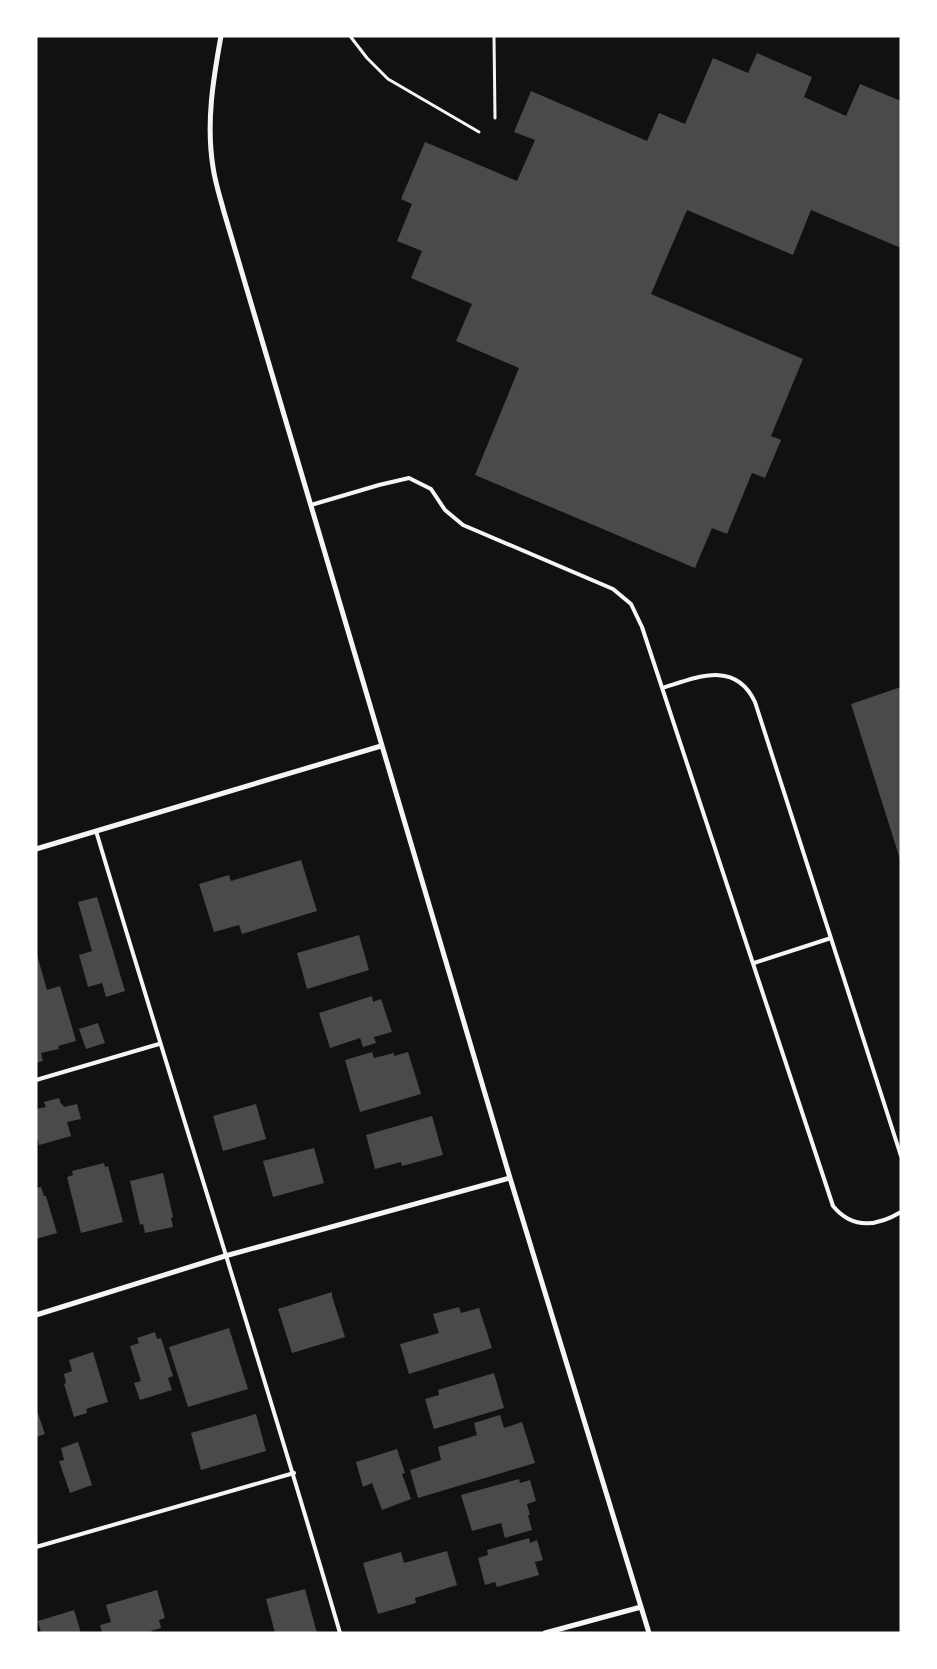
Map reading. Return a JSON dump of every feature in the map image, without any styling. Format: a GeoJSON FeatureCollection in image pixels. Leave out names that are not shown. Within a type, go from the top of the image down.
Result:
{"type":"FeatureCollection","features":[{"type":"Feature","properties":{"kind":"street"},"geometry":{"type":"LineString","coordinates":[[221,36],[212,81],[209,120],[213,167],[227,222],[510,1178],[649,1633]]}},
{"type":"Feature","properties":{"kind":"street"},"geometry":{"type":"LineString","coordinates":[[36,849],[381,746]]}},
{"type":"Feature","properties":{"kind":"street"},"geometry":{"type":"LineString","coordinates":[[36,1315],[225,1256],[510,1178]]}},
{"type":"Feature","properties":{"kind":"street"},"geometry":{"type":"LineString","coordinates":[[545,1633],[641,1607]]}},
{"type":"Feature","properties":{"kind":"lane"},"geometry":{"type":"LineString","coordinates":[[311,505],[409,478],[432,489],[445,510],[463,525],[614,590],[631,604],[642,627],[754,963],[832,1206],[841,1216],[854,1223],[884,1220],[901,1212]]}},
{"type":"Feature","properties":{"kind":"lane"},"geometry":{"type":"LineString","coordinates":[[662,688],[714,674],[736,680],[750,691],[901,1156]]}},
{"type":"Feature","properties":{"kind":"lane"},"geometry":{"type":"LineString","coordinates":[[96,831],[159,1044],[294,1473],[340,1633]]}},
{"type":"Feature","properties":{"kind":"lane"},"geometry":{"type":"LineString","coordinates":[[754,963],[831,938]]}},
{"type":"Feature","properties":{"kind":"lane"},"geometry":{"type":"LineString","coordinates":[[36,1080],[159,1044]]}},
{"type":"Feature","properties":{"kind":"lane"},"geometry":{"type":"LineString","coordinates":[[36,1547],[294,1473]]}},
{"type":"Feature","properties":{"kind":"path"},"geometry":{"type":"LineString","coordinates":[[350,36],[366,58],[388,79],[479,132]]}},
{"type":"Feature","properties":{"kind":"path"},"geometry":{"type":"LineString","coordinates":[[494,36],[495,118]]}},
{"type":"Feature","properties":{"kind":"building"},"geometry":{"type":"Polygon","coordinates":[[[757,53],[812,77],[804,97],[846,116],[860,84],[901,101],[901,248],[811,210],[793,255],[687,210],[651,294],[803,359],[771,436],[781,440],[765,478],[752,473],[727,534],[712,528],[695,568],[475,475],[519,368],[456,341],[472,304],[411,278],[422,251],[397,241],[412,204],[401,199],[425,142],[517,181],[535,140],[514,132],[531,91],[647,141],[659,113],[685,124],[713,58],[748,73],[757,53]]]}},
{"type":"Feature","properties":{"kind":"building"},"geometry":{"type":"Polygon","coordinates":[[[901,687],[901,859],[900,859],[851,704],[901,687]]]}},
{"type":"Feature","properties":{"kind":"building"},"geometry":{"type":"Polygon","coordinates":[[[301,860],[317,911],[242,934],[239,925],[214,932],[199,884],[229,875],[231,881],[301,860]]]}},
{"type":"Feature","properties":{"kind":"building"},"geometry":{"type":"Polygon","coordinates":[[[97,897],[125,991],[106,997],[102,983],[88,987],[79,955],[92,951],[78,902],[97,897]]]}},
{"type":"Feature","properties":{"kind":"building"},"geometry":{"type":"Polygon","coordinates":[[[359,935],[369,970],[307,989],[297,953],[359,935]]]}},
{"type":"Feature","properties":{"kind":"building"},"geometry":{"type":"Polygon","coordinates":[[[37,955],[47,990],[60,986],[76,1041],[58,1046],[59,1049],[41,1053],[43,1061],[36,1063],[37,955]]]}},
{"type":"Feature","properties":{"kind":"building"},"geometry":{"type":"Polygon","coordinates":[[[372,996],[373,1002],[381,999],[392,1032],[374,1037],[376,1043],[363,1047],[360,1038],[330,1048],[319,1013],[372,996]]]}},
{"type":"Feature","properties":{"kind":"building"},"geometry":{"type":"Polygon","coordinates":[[[98,1023],[105,1043],[86,1049],[79,1029],[98,1023]]]}},
{"type":"Feature","properties":{"kind":"building"},"geometry":{"type":"Polygon","coordinates":[[[372,1052],[374,1058],[394,1053],[394,1056],[408,1052],[421,1094],[360,1112],[345,1060],[372,1052]]]}},
{"type":"Feature","properties":{"kind":"building"},"geometry":{"type":"Polygon","coordinates":[[[59,1098],[64,1107],[77,1104],[81,1119],[67,1122],[71,1136],[39,1145],[36,1133],[36,1109],[46,1107],[44,1102],[59,1098]]]}},
{"type":"Feature","properties":{"kind":"building"},"geometry":{"type":"Polygon","coordinates":[[[256,1104],[266,1139],[223,1151],[213,1116],[256,1104]]]}},
{"type":"Feature","properties":{"kind":"building"},"geometry":{"type":"Polygon","coordinates":[[[432,1116],[443,1155],[402,1166],[401,1162],[375,1169],[366,1135],[432,1116]]]}},
{"type":"Feature","properties":{"kind":"building"},"geometry":{"type":"Polygon","coordinates":[[[314,1148],[324,1183],[273,1197],[263,1161],[314,1148]]]}},
{"type":"Feature","properties":{"kind":"building"},"geometry":{"type":"Polygon","coordinates":[[[104,1163],[105,1167],[108,1166],[123,1222],[81,1233],[67,1177],[73,1175],[72,1171],[104,1163]]]}},
{"type":"Feature","properties":{"kind":"building"},"geometry":{"type":"Polygon","coordinates":[[[163,1173],[173,1217],[171,1218],[173,1227],[145,1233],[143,1224],[140,1225],[130,1181],[163,1173]]]}},
{"type":"Feature","properties":{"kind":"building"},"geometry":{"type":"Polygon","coordinates":[[[41,1187],[44,1196],[46,1196],[57,1233],[36,1239],[36,1188],[41,1187]]]}},
{"type":"Feature","properties":{"kind":"building"},"geometry":{"type":"Polygon","coordinates":[[[332,1292],[345,1337],[292,1353],[278,1309],[332,1292]]]}},
{"type":"Feature","properties":{"kind":"building"},"geometry":{"type":"Polygon","coordinates":[[[459,1307],[461,1313],[479,1308],[492,1348],[409,1374],[400,1344],[439,1333],[433,1314],[459,1307]]]}},
{"type":"Feature","properties":{"kind":"building"},"geometry":{"type":"Polygon","coordinates":[[[229,1328],[248,1389],[188,1407],[169,1347],[229,1328]]]}},
{"type":"Feature","properties":{"kind":"building"},"geometry":{"type":"Polygon","coordinates":[[[155,1332],[157,1339],[161,1338],[173,1376],[168,1378],[172,1390],[140,1400],[134,1383],[141,1381],[130,1346],[139,1343],[137,1338],[155,1332]]]}},
{"type":"Feature","properties":{"kind":"building"},"geometry":{"type":"Polygon","coordinates":[[[93,1352],[108,1402],[86,1409],[87,1413],[74,1417],[64,1384],[66,1383],[64,1374],[72,1371],[69,1360],[93,1352]]]}},
{"type":"Feature","properties":{"kind":"building"},"geometry":{"type":"Polygon","coordinates":[[[494,1373],[504,1408],[434,1429],[425,1399],[439,1395],[438,1390],[494,1373]]]}},
{"type":"Feature","properties":{"kind":"building"},"geometry":{"type":"Polygon","coordinates":[[[36,1408],[45,1434],[36,1437],[36,1408]]]}},
{"type":"Feature","properties":{"kind":"building"},"geometry":{"type":"Polygon","coordinates":[[[256,1414],[266,1451],[201,1470],[191,1433],[256,1414]]]}},
{"type":"Feature","properties":{"kind":"building"},"geometry":{"type":"Polygon","coordinates":[[[500,1415],[504,1428],[522,1422],[535,1463],[418,1498],[410,1470],[441,1460],[438,1447],[477,1435],[474,1423],[500,1415]]]}},
{"type":"Feature","properties":{"kind":"building"},"geometry":{"type":"Polygon","coordinates":[[[78,1442],[92,1485],[70,1493],[59,1461],[64,1460],[61,1448],[78,1442]]]}},
{"type":"Feature","properties":{"kind":"building"},"geometry":{"type":"Polygon","coordinates":[[[397,1449],[405,1473],[402,1474],[411,1499],[382,1510],[372,1483],[363,1487],[356,1462],[397,1449]]]}},
{"type":"Feature","properties":{"kind":"building"},"geometry":{"type":"Polygon","coordinates":[[[519,1479],[520,1483],[530,1480],[536,1501],[527,1504],[532,1530],[505,1538],[501,1523],[472,1531],[461,1495],[519,1479]]]}},
{"type":"Feature","properties":{"kind":"building"},"geometry":{"type":"Polygon","coordinates":[[[529,1538],[530,1543],[537,1540],[543,1560],[535,1562],[539,1575],[497,1587],[495,1582],[485,1585],[478,1558],[488,1555],[487,1550],[529,1538]]]}},
{"type":"Feature","properties":{"kind":"building"},"geometry":{"type":"Polygon","coordinates":[[[447,1551],[457,1585],[415,1598],[416,1603],[378,1614],[363,1563],[401,1552],[404,1563],[447,1551]]]}},
{"type":"Feature","properties":{"kind":"building"},"geometry":{"type":"Polygon","coordinates":[[[305,1589],[317,1633],[275,1633],[266,1599],[305,1589]]]}},
{"type":"Feature","properties":{"kind":"building"},"geometry":{"type":"Polygon","coordinates":[[[157,1590],[165,1618],[159,1620],[161,1628],[151,1631],[152,1633],[102,1633],[100,1625],[111,1622],[106,1605],[157,1590]]]}},
{"type":"Feature","properties":{"kind":"building"},"geometry":{"type":"Polygon","coordinates":[[[74,1610],[81,1633],[41,1633],[38,1621],[74,1610]]]}}]}
